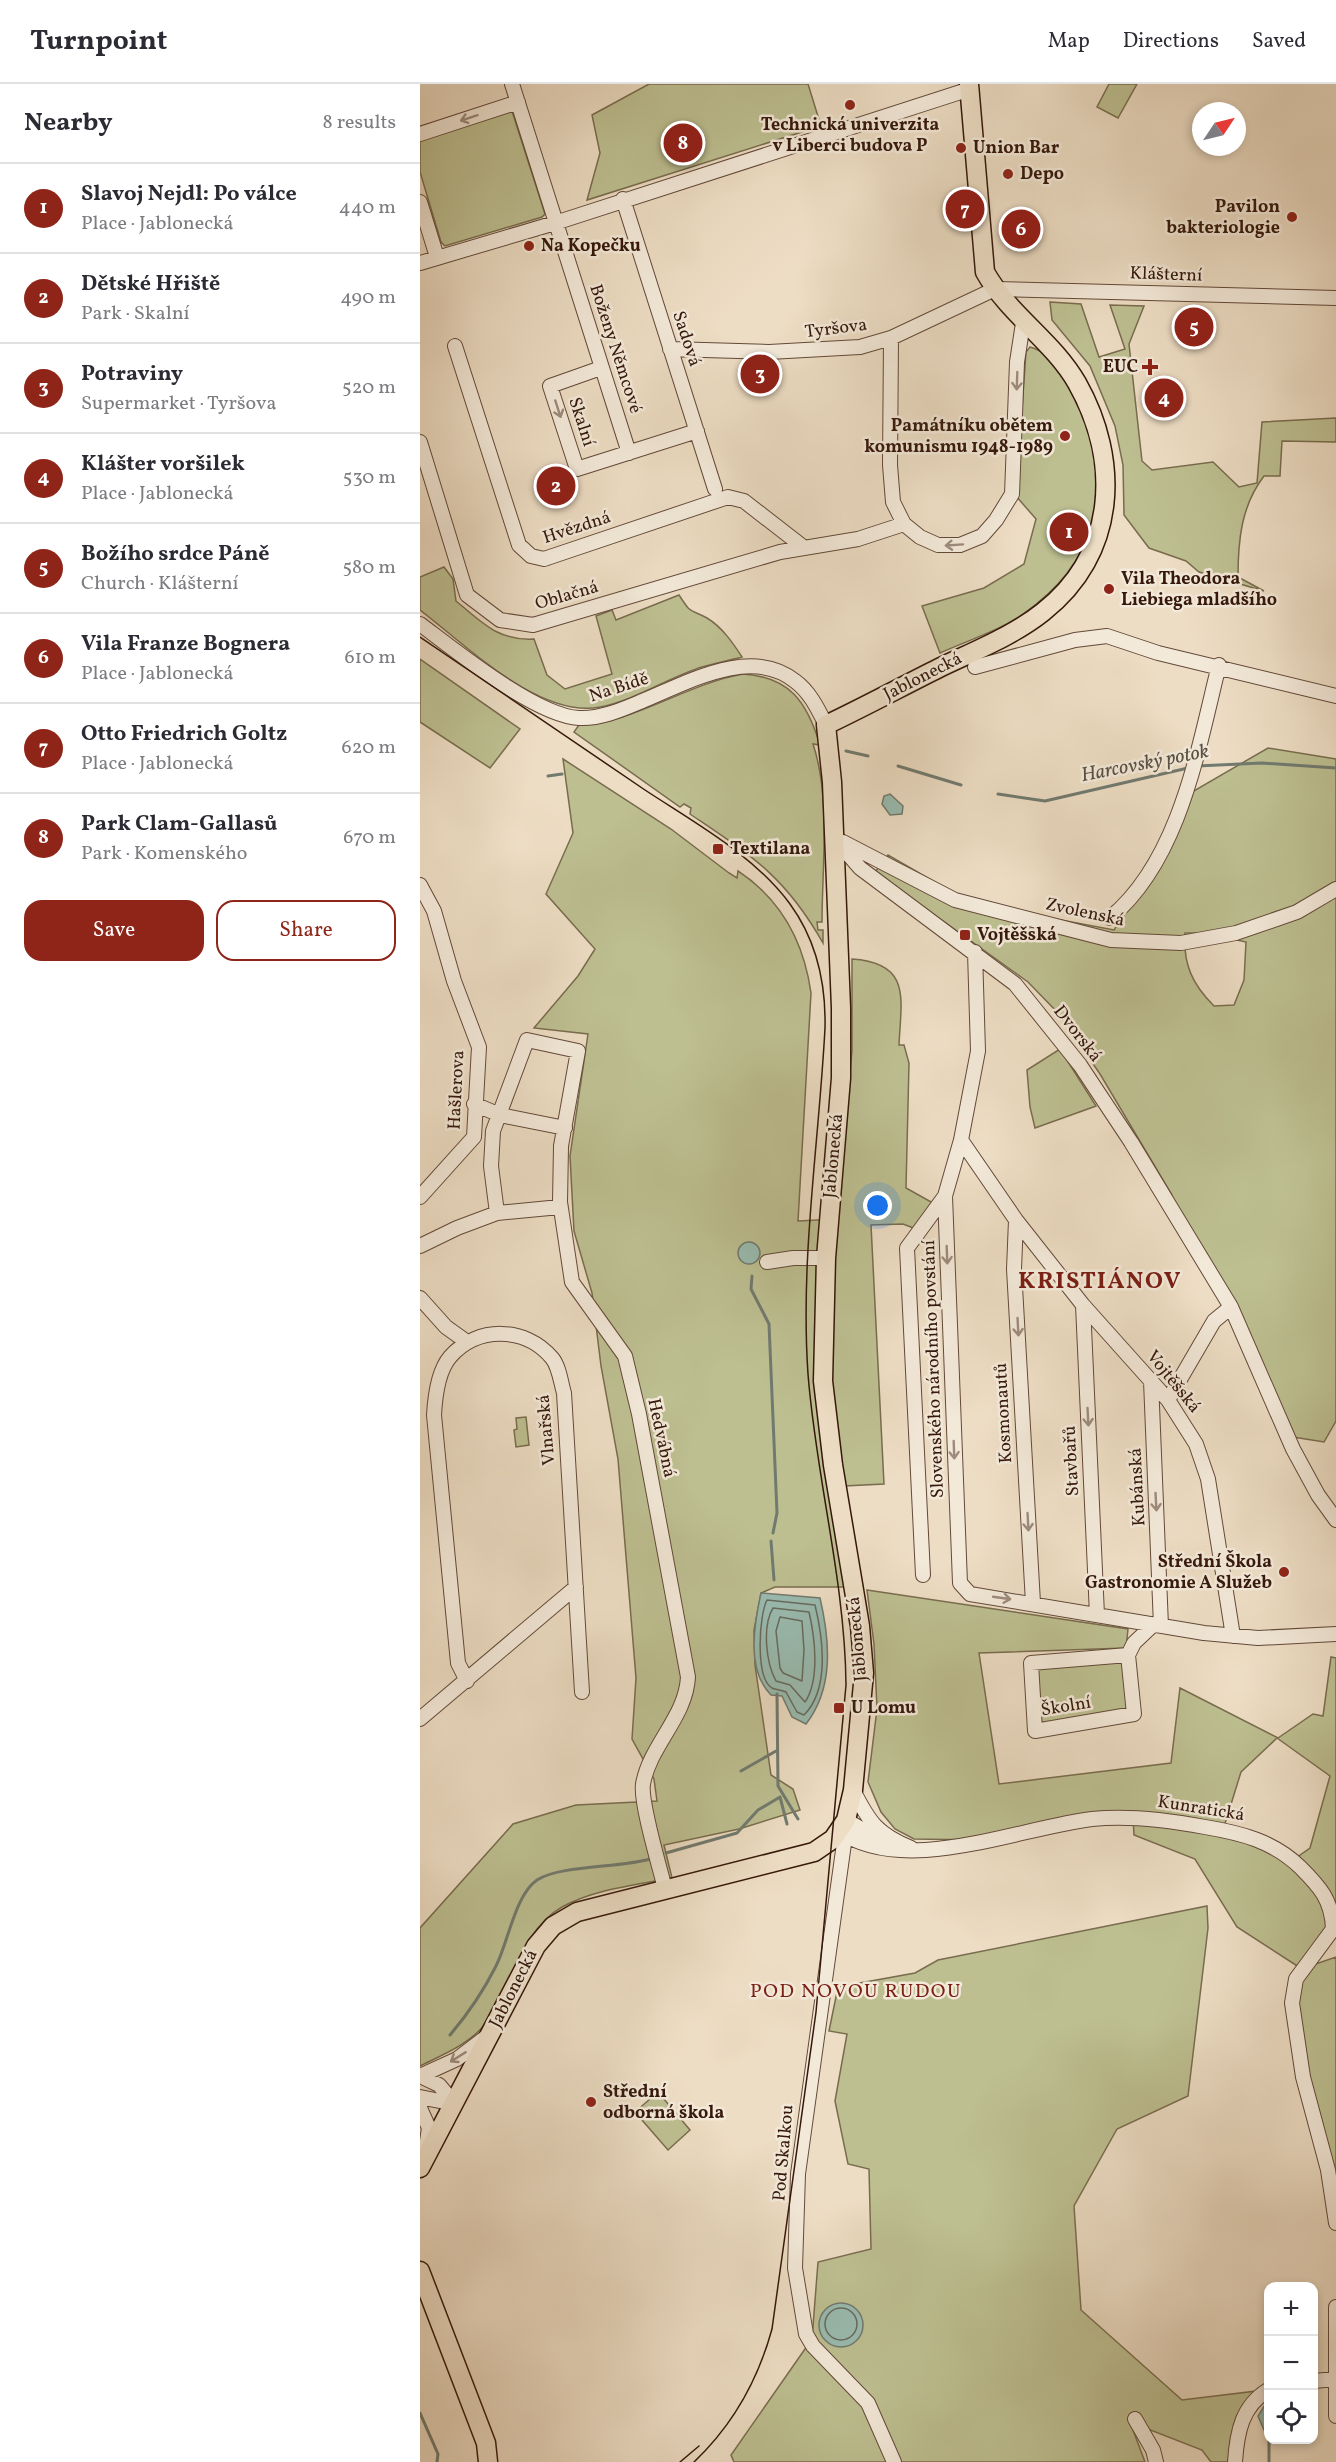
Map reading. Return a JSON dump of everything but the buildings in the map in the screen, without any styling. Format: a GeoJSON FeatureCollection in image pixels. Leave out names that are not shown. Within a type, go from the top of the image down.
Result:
{"type":"FeatureCollection","features":[{"type":"Feature","properties":{"kind":"main road","name":"Jablonecká"},"geometry":{"type":"LineString","coordinates":[[421,2165],[493,2032],[536,1946],[553,1926],[578,1912],[665,1888],[802,1856],[824,1847],[843,1829],[854,1790],[864,1673],[860,1626],[833,1465],[823,1381],[826,1258],[841,1078],[841,1008],[832,782],[826,725],[1024,625],[1057,600],[1070,585],[1092,551],[1103,520],[1106,495],[1102,450],[1086,400],[1066,367],[1023,323],[995,289],[986,272],[983,259],[969,86]]}},
{"type":"Feature","properties":{"kind":"main road"},"geometry":{"type":"LineString","coordinates":[[420,2271],[486,2443],[488,2462]]}},
{"type":"Feature","properties":{"kind":"street"},"geometry":{"type":"LineString","coordinates":[[420,134],[518,102],[512,84]]}},
{"type":"Feature","properties":{"kind":"street"},"geometry":{"type":"LineString","coordinates":[[420,262],[555,222],[969,86]]}},
{"type":"Feature","properties":{"kind":"street","name":"Boženy Němcové"},"geometry":{"type":"LineString","coordinates":[[518,102],[629,453]]}},
{"type":"Feature","properties":{"kind":"street","name":"Sadová"},"geometry":{"type":"LineString","coordinates":[[623,199],[715,489]]}},
{"type":"Feature","properties":{"kind":"street"},"geometry":{"type":"LineString","coordinates":[[420,202],[437,257]]}},
{"type":"Feature","properties":{"kind":"street","name":"Klášterní"},"geometry":{"type":"LineString","coordinates":[[995,289],[1336,298]]}},
{"type":"Feature","properties":{"kind":"street","name":"Tyršova"},"geometry":{"type":"LineString","coordinates":[[670,349],[810,351],[860,347],[891,338],[995,289]]}},
{"type":"Feature","properties":{"kind":"street"},"geometry":{"type":"LineString","coordinates":[[891,338],[890,465],[893,502],[904,524],[920,537],[938,545],[960,546],[982,536],[1002,512],[1012,494],[1017,362],[1023,323]]}},
{"type":"Feature","properties":{"kind":"street","name":"Hvězdná"},"geometry":{"type":"LineString","coordinates":[[455,346],[519,544],[531,556],[543,559],[728,497],[744,501],[802,546]]}},
{"type":"Feature","properties":{"kind":"street","name":"Skalní"},"geometry":{"type":"LineString","coordinates":[[602,368],[550,386],[577,469],[697,431]]}},
{"type":"Feature","properties":{"kind":"street","name":"Oblačná"},"geometry":{"type":"LineString","coordinates":[[420,442],[466,595],[500,620],[533,625],[802,546],[858,539],[904,524]]}},
{"type":"Feature","properties":{"kind":"street","name":"Na Bídě"},"geometry":{"type":"LineString","coordinates":[[420,624],[528,700],[560,715],[580,718],[603,715],[714,672],[749,667],[770,669],[796,681],[809,695],[826,725]]}},
{"type":"Feature","properties":{"kind":"street"},"geometry":{"type":"LineString","coordinates":[[975,667],[1075,640],[1107,636],[1158,652],[1219,665],[1336,696]]}},
{"type":"Feature","properties":{"kind":"street"},"geometry":{"type":"LineString","coordinates":[[1110,918],[1140,888],[1160,853],[1193,769],[1219,665]]}},
{"type":"Feature","properties":{"kind":"street","name":"Zvolenská"},"geometry":{"type":"LineString","coordinates":[[833,837],[955,900],[1111,940],[1181,943],[1236,933],[1297,912],[1336,889]]}},
{"type":"Feature","properties":{"kind":"street","name":"Dvorská"},"geometry":{"type":"LineString","coordinates":[[833,837],[860,868],[1015,984],[1080,1065],[1131,1142],[1231,1307],[1293,1449],[1318,1495],[1336,1520]]}},
{"type":"Feature","properties":{"kind":"street","name":"Hašlerova"},"geometry":{"type":"LineString","coordinates":[[420,885],[434,911],[454,981],[479,1047],[474,1104],[474,1137],[420,1197]]}},
{"type":"Feature","properties":{"kind":"street"},"geometry":{"type":"LineString","coordinates":[[1098,937],[1117,903]]}},
{"type":"Feature","properties":{"kind":"street"},"geometry":{"type":"LineString","coordinates":[[961,1140],[978,1051],[975,952]]}},
{"type":"Feature","properties":{"kind":"street","name":"Hedvábná"},"geometry":{"type":"LineString","coordinates":[[500,1115],[527,1040],[578,1051],[561,1146],[560,1207],[572,1282],[625,1356],[639,1414],[688,1677],[682,1705],[658,1745],[643,1784],[665,1888]]}},
{"type":"Feature","properties":{"kind":"street"},"geometry":{"type":"LineString","coordinates":[[474,1104],[500,1115],[565,1128]]}},
{"type":"Feature","properties":{"kind":"street"},"geometry":{"type":"LineString","coordinates":[[497,1213],[491,1166],[493,1131],[500,1115]]}},
{"type":"Feature","properties":{"kind":"street","name":"Slovenského národního povstání"},"geometry":{"type":"LineString","coordinates":[[961,1140],[945,1196],[960,1583],[970,1593],[1033,1603]]}},
{"type":"Feature","properties":{"kind":"street","name":"Vojtěšská"},"geometry":{"type":"LineString","coordinates":[[961,1140],[1017,1220],[1083,1305],[1168,1400],[1196,1444],[1208,1479],[1233,1636]]}},
{"type":"Feature","properties":{"kind":"street"},"geometry":{"type":"LineString","coordinates":[[923,1575],[907,1248],[945,1196]]}},
{"type":"Feature","properties":{"kind":"street"},"geometry":{"type":"LineString","coordinates":[[420,1246],[457,1227],[497,1213],[560,1207]]}},
{"type":"Feature","properties":{"kind":"street","name":"Kosmonautů"},"geometry":{"type":"LineString","coordinates":[[1017,1220],[1014,1269],[1033,1603]]}},
{"type":"Feature","properties":{"kind":"street"},"geometry":{"type":"LineString","coordinates":[[767,1263],[793,1258],[826,1258]]}},
{"type":"Feature","properties":{"kind":"street"},"geometry":{"type":"LineString","coordinates":[[420,1298],[446,1327],[466,1342],[449,1359],[437,1388],[435,1415],[458,1663],[467,1681]]}},
{"type":"Feature","properties":{"kind":"street","name":"Stavbařů"},"geometry":{"type":"LineString","coordinates":[[1083,1305],[1097,1615]]}},
{"type":"Feature","properties":{"kind":"street"},"geometry":{"type":"LineString","coordinates":[[1168,1400],[1215,1321],[1231,1307]]}},
{"type":"Feature","properties":{"kind":"street","name":"Vlnařská"},"geometry":{"type":"LineString","coordinates":[[466,1342],[490,1334],[518,1335],[536,1343],[553,1360],[564,1393],[582,1692]]}},
{"type":"Feature","properties":{"kind":"street","name":"Kubánská"},"geometry":{"type":"LineString","coordinates":[[1151,1381],[1157,1626]]}},
{"type":"Feature","properties":{"kind":"street"},"geometry":{"type":"LineString","coordinates":[[420,1719],[576,1587]]}},
{"type":"Feature","properties":{"kind":"street"},"geometry":{"type":"LineString","coordinates":[[1033,1603],[1157,1626],[1233,1636],[1258,1638],[1336,1634]]}},
{"type":"Feature","properties":{"kind":"street","name":"Školní"},"geometry":{"type":"LineString","coordinates":[[1125,1620],[1131,1649],[1134,1714],[1035,1731],[1031,1664],[1131,1649]]}},
{"type":"Feature","properties":{"kind":"street"},"geometry":{"type":"LineString","coordinates":[[1131,1649],[1157,1626]]}},
{"type":"Feature","properties":{"kind":"street"},"geometry":{"type":"LineString","coordinates":[[854,1790],[865,1814],[885,1837],[921,1852]]}},
{"type":"Feature","properties":{"kind":"street","name":"Kunratická"},"geometry":{"type":"LineString","coordinates":[[843,1829],[892,1846],[921,1852],[1093,1819],[1160,1819],[1248,1835],[1293,1860],[1324,1895],[1332,1911],[1333,1929],[1296,1979],[1292,2003],[1303,2077],[1328,2170],[1336,2223]]}},
{"type":"Feature","properties":{"kind":"street","name":"Pod Skalkou"},"geometry":{"type":"LineString","coordinates":[[843,1829],[798,2174],[795,2268],[806,2334],[813,2346],[868,2403],[894,2462]]}},
{"type":"Feature","properties":{"kind":"street"},"geometry":{"type":"LineString","coordinates":[[420,2076],[458,2059],[493,2032]]}},
{"type":"Feature","properties":{"kind":"street"},"geometry":{"type":"LineString","coordinates":[[420,2076],[438,2085],[455,2104]]}},
{"type":"Feature","properties":{"kind":"street"},"geometry":{"type":"LineString","coordinates":[[420,2097],[455,2104]]}},
{"type":"Feature","properties":{"kind":"street"},"geometry":{"type":"LineString","coordinates":[[420,2108],[429,2128],[421,2165]]}},
{"type":"Feature","properties":{"kind":"street"},"geometry":{"type":"LineString","coordinates":[[1336,2307],[1336,2416]]}},
{"type":"Feature","properties":{"kind":"street"},"geometry":{"type":"LineString","coordinates":[[1318,2381],[1335,2379]]}},
{"type":"Feature","properties":{"kind":"street"},"geometry":{"type":"LineString","coordinates":[[1235,2462],[1239,2428],[1243,2417],[1249,2406],[1264,2394]]}},
{"type":"Feature","properties":{"kind":"street"},"geometry":{"type":"LineString","coordinates":[[1135,2419],[1153,2450],[1156,2462]]}},
{"type":"Feature","properties":{"kind":"green space"},"geometry":{"type":"Polygon","coordinates":[[[649,84],[808,84],[821,126],[587,200],[600,153],[592,115],[649,84]]]}},
{"type":"Feature","properties":{"kind":"green space"},"geometry":{"type":"Polygon","coordinates":[[[1109,84],[1137,84],[1118,118],[1097,107],[1109,84]]]}},
{"type":"Feature","properties":{"kind":"green space"},"geometry":{"type":"Polygon","coordinates":[[[512,111],[545,214],[542,217],[445,246],[441,242],[420,172],[420,138],[512,111]]]}},
{"type":"Feature","properties":{"kind":"green space"},"geometry":{"type":"Polygon","coordinates":[[[1050,302],[1081,304],[1099,357],[1125,349],[1110,305],[1144,306],[1129,344],[1142,461],[1152,470],[1213,462],[1239,487],[1257,483],[1262,422],[1336,418],[1336,442],[1282,441],[1280,476],[1264,476],[1250,499],[1240,537],[1238,577],[1264,591],[1199,572],[1186,561],[1149,548],[1124,515],[1123,465],[1115,426],[1090,366],[1052,320],[1050,302]]]}},
{"type":"Feature","properties":{"kind":"green space"},"geometry":{"type":"Polygon","coordinates":[[[1030,347],[1047,356],[1062,372],[1081,409],[1091,440],[1096,469],[1096,497],[1092,524],[1083,548],[1068,572],[1048,594],[1004,626],[940,653],[922,606],[984,588],[1024,564],[1036,519],[1016,496],[1026,352],[1030,347]]]}},
{"type":"Feature","properties":{"kind":"green space"},"geometry":{"type":"Polygon","coordinates":[[[444,567],[453,579],[456,601],[501,634],[521,639],[534,639],[547,675],[565,689],[612,674],[596,616],[612,610],[616,620],[679,595],[686,606],[707,618],[722,631],[742,657],[702,667],[613,704],[577,708],[552,702],[504,676],[420,610],[420,577],[444,567]]]}},
{"type":"Feature","properties":{"kind":"green space"},"geometry":{"type":"Polygon","coordinates":[[[420,659],[520,729],[490,768],[420,722],[420,659]]]}},
{"type":"Feature","properties":{"kind":"green space"},"geometry":{"type":"Polygon","coordinates":[[[743,674],[773,680],[794,694],[809,716],[820,745],[813,744],[819,765],[824,809],[822,922],[817,922],[818,930],[823,930],[823,943],[795,900],[766,869],[732,842],[690,814],[691,808],[684,804],[680,807],[574,732],[579,725],[618,718],[702,686],[743,674]]]}},
{"type":"Feature","properties":{"kind":"green space"},"geometry":{"type":"Polygon","coordinates":[[[1268,748],[1336,759],[1336,1421],[1324,1442],[1293,1437],[1175,1208],[1172,1195],[1100,1074],[1059,1014],[1028,982],[875,872],[888,855],[959,896],[1008,910],[1114,930],[1166,852],[1192,792],[1268,748]],[[1185,933],[1187,964],[1200,990],[1214,1006],[1234,1005],[1244,980],[1246,942],[1207,933],[1185,933]]]}},
{"type":"Feature","properties":{"kind":"green space"},"geometry":{"type":"Polygon","coordinates":[[[563,759],[671,829],[737,878],[738,871],[767,895],[788,924],[803,957],[811,993],[798,1221],[838,1219],[852,1050],[852,959],[871,962],[885,968],[894,976],[899,986],[901,999],[899,1045],[904,1045],[909,1063],[906,1188],[933,1203],[916,1229],[903,1224],[871,1225],[884,1484],[844,1486],[851,1538],[863,1587],[775,1587],[761,1593],[754,1630],[755,1665],[771,1775],[793,1789],[800,1810],[739,1829],[664,1845],[672,1878],[602,1892],[562,1907],[536,1930],[526,1945],[494,2010],[479,2031],[455,2048],[420,2066],[420,1928],[513,1824],[576,1805],[657,1801],[654,1779],[632,1739],[636,1678],[618,1459],[601,1366],[592,1293],[574,1231],[570,1156],[588,1034],[534,1028],[578,976],[595,949],[546,894],[573,833],[563,759]]]}},
{"type":"Feature","properties":{"kind":"green space"},"geometry":{"type":"Polygon","coordinates":[[[1060,1049],[1096,1106],[1035,1128],[1030,1107],[1027,1070],[1060,1049]]]}},
{"type":"Feature","properties":{"kind":"green space"},"geometry":{"type":"Polygon","coordinates":[[[526,1417],[529,1445],[516,1447],[514,1430],[517,1429],[516,1418],[526,1417]]]}},
{"type":"Feature","properties":{"kind":"green space"},"geometry":{"type":"Polygon","coordinates":[[[867,1590],[1128,1629],[1126,1648],[979,1653],[999,1784],[1171,1763],[1180,1688],[1278,1738],[1313,1714],[1323,1716],[1331,1657],[1336,1658],[1336,1911],[1333,1929],[1304,1968],[1336,1957],[1336,2223],[1295,2037],[1302,1969],[1237,1927],[1195,1859],[1134,1835],[1133,1818],[980,1840],[914,1839],[895,1829],[881,1812],[868,1782],[877,1709],[874,1644],[867,1590]],[[1277,1738],[1241,1772],[1223,1830],[1293,1860],[1310,1848],[1330,1776],[1277,1738]]]}},
{"type":"Feature","properties":{"kind":"green space"},"geometry":{"type":"Polygon","coordinates":[[[1127,1657],[1132,1712],[1039,1725],[1038,1668],[1127,1657]]]}},
{"type":"Feature","properties":{"kind":"green space"},"geometry":{"type":"Polygon","coordinates":[[[1207,1906],[1208,1928],[1188,2096],[1117,2129],[1074,2206],[1081,2310],[1182,2400],[1257,2391],[1231,2462],[1211,2462],[1202,2450],[1130,2422],[1145,2462],[734,2462],[731,2455],[812,2339],[818,2262],[871,2249],[869,2169],[848,2164],[835,2101],[847,2034],[829,2031],[838,1987],[915,1973],[938,1960],[1207,1906]]]}},
{"type":"Feature","properties":{"kind":"green space"},"geometry":{"type":"Polygon","coordinates":[[[658,2092],[690,2130],[668,2150],[635,2112],[658,2092]]]}},
{"type":"Feature","properties":{"kind":"water"},"geometry":{"type":"Polygon","coordinates":[[[890,794],[903,806],[902,814],[890,815],[882,804],[884,796],[890,794]]]}},
{"type":"Feature","properties":{"kind":"water"},"geometry":{"type":"Polygon","coordinates":[[[749,1242],[757,1245],[760,1253],[757,1261],[749,1264],[741,1261],[738,1253],[741,1245],[749,1242]]]}},
{"type":"Feature","properties":{"kind":"water"},"geometry":{"type":"Polygon","coordinates":[[[761,1593],[820,1598],[826,1631],[827,1664],[821,1695],[806,1724],[792,1717],[782,1696],[771,1695],[763,1685],[758,1673],[754,1633],[761,1593]]]}},
{"type":"Feature","properties":{"kind":"water"},"geometry":{"type":"Polygon","coordinates":[[[841,2303],[856,2310],[863,2325],[856,2340],[841,2347],[826,2340],[819,2325],[826,2310],[841,2303]]]}},
{"type":"Feature","properties":{"kind":"water"},"geometry":{"type":"Polygon","coordinates":[[[1264,2406],[1264,2430],[1258,2416],[1264,2406]]]}},
{"type":"Feature","properties":{"kind":"waterway","name":"Harcovský potok"},"geometry":{"type":"LineString","coordinates":[[846,751],[868,756]]}},
{"type":"Feature","properties":{"kind":"waterway","name":"Harcovský potok"},"geometry":{"type":"LineString","coordinates":[[1197,766],[1262,763],[1336,768]]}},
{"type":"Feature","properties":{"kind":"waterway","name":"Harcovský potok"},"geometry":{"type":"LineString","coordinates":[[898,766],[961,785]]}},
{"type":"Feature","properties":{"kind":"waterway","name":"Harcovský potok"},"geometry":{"type":"LineString","coordinates":[[998,794],[1045,801],[1188,768]]}},
{"type":"Feature","properties":{"kind":"waterway","name":"Harcovský potok"},"geometry":{"type":"LineString","coordinates":[[548,776],[562,774]]}},
{"type":"Feature","properties":{"kind":"waterway"},"geometry":{"type":"LineString","coordinates":[[752,1276],[751,1289],[769,1324],[777,1513],[773,1533]]}},
{"type":"Feature","properties":{"kind":"waterway"},"geometry":{"type":"LineString","coordinates":[[771,1541],[774,1580]]}},
{"type":"Feature","properties":{"kind":"waterway"},"geometry":{"type":"LineString","coordinates":[[777,1694],[778,1786],[798,1819]]}},
{"type":"Feature","properties":{"kind":"waterway"},"geometry":{"type":"LineString","coordinates":[[741,1771],[776,1751]]}},
{"type":"Feature","properties":{"kind":"waterway"},"geometry":{"type":"LineString","coordinates":[[780,1797],[787,1824]]}},
{"type":"Feature","properties":{"kind":"waterway"},"geometry":{"type":"LineString","coordinates":[[666,1853],[737,1833],[758,1810],[780,1797]]}},
{"type":"Feature","properties":{"kind":"waterway"},"geometry":{"type":"LineString","coordinates":[[450,2035],[475,2002],[491,1975],[529,1887],[547,1875],[650,1859]]}},
{"type":"Feature","properties":{"kind":"waterway"},"geometry":{"type":"LineString","coordinates":[[420,2413],[438,2454],[437,2462]]}},
{"type":"Feature","properties":{"kind":"waterway"},"geometry":{"type":"LineString","coordinates":[[1269,2444],[1269,2462]]}},
{"type":"Feature","properties":{"kind":"tram line"},"geometry":{"type":"LineString","coordinates":[[420,637],[723,841],[759,870],[790,904],[807,933],[818,963],[824,995],[825,1028],[808,1244],[806,1331],[812,1413],[841,1607],[846,1685],[816,2012],[772,2329],[759,2366],[742,2401],[721,2433],[694,2462]]}},
{"type":"Feature","properties":{"kind":"tram line"},"geometry":{"type":"LineString","coordinates":[[680,2462],[699,2446]]}},
{"type":"Feature","properties":{"kind":"place","name":"Technická univerzita v Liberci budova P"},"geometry":{"type":"Point","coordinates":[850,105]}},
{"type":"Feature","properties":{"kind":"place","name":"Park Clam-Gallasů"},"geometry":{"type":"Point","coordinates":[683,143]}},
{"type":"Feature","properties":{"kind":"place","name":"Union Bar"},"geometry":{"type":"Point","coordinates":[961,148]}},
{"type":"Feature","properties":{"kind":"place","name":"Depo"},"geometry":{"type":"Point","coordinates":[1008,174]}},
{"type":"Feature","properties":{"kind":"place","name":"Otto Friedrich Goltz"},"geometry":{"type":"Point","coordinates":[965,209]}},
{"type":"Feature","properties":{"kind":"place","name":"Pavilon bakteriologie"},"geometry":{"type":"Point","coordinates":[1292,217]}},
{"type":"Feature","properties":{"kind":"place","name":"Vila Franze Bognera"},"geometry":{"type":"Point","coordinates":[1021,229]}},
{"type":"Feature","properties":{"kind":"place","name":"Na Kopečku"},"geometry":{"type":"Point","coordinates":[529,246]}},
{"type":"Feature","properties":{"kind":"place","name":"Božího srdce Páně"},"geometry":{"type":"Point","coordinates":[1194,327]}},
{"type":"Feature","properties":{"kind":"place","name":"EUC"},"geometry":{"type":"Point","coordinates":[1150,367]}},
{"type":"Feature","properties":{"kind":"place","name":"Potraviny"},"geometry":{"type":"Point","coordinates":[760,374]}},
{"type":"Feature","properties":{"kind":"place","name":"Klášter voršilek"},"geometry":{"type":"Point","coordinates":[1164,398]}},
{"type":"Feature","properties":{"kind":"place","name":"Památníku obětem komunismu 1948-1989"},"geometry":{"type":"Point","coordinates":[1065,436]}},
{"type":"Feature","properties":{"kind":"place","name":"Dětské Hřiště"},"geometry":{"type":"Point","coordinates":[556,486]}},
{"type":"Feature","properties":{"kind":"place","name":"Slavoj Nejdl: Po válce"},"geometry":{"type":"Point","coordinates":[1069,532]}},
{"type":"Feature","properties":{"kind":"place","name":"Vila Theodora Liebiega mladšího"},"geometry":{"type":"Point","coordinates":[1109,589]}},
{"type":"Feature","properties":{"kind":"place","name":"Textilana"},"geometry":{"type":"Point","coordinates":[718,849]}},
{"type":"Feature","properties":{"kind":"place","name":"Vojtěšská"},"geometry":{"type":"Point","coordinates":[965,935]}},
{"type":"Feature","properties":{"kind":"place","name":"Střední Škola Gastronomie A Služeb"},"geometry":{"type":"Point","coordinates":[1284,1572]}},
{"type":"Feature","properties":{"kind":"place","name":"U Lomu"},"geometry":{"type":"Point","coordinates":[839,1708]}},
{"type":"Feature","properties":{"kind":"place","name":"Střední odborná škola"},"geometry":{"type":"Point","coordinates":[591,2102]}},
{"type":"Feature","properties":{"kind":"district","name":"KRISTIÁNOV"},"geometry":{"type":"Point","coordinates":[1100,1282]}},
{"type":"Feature","properties":{"kind":"district","name":"POD NOVOU RUDOU"},"geometry":{"type":"Point","coordinates":[856,1992]}}]}
